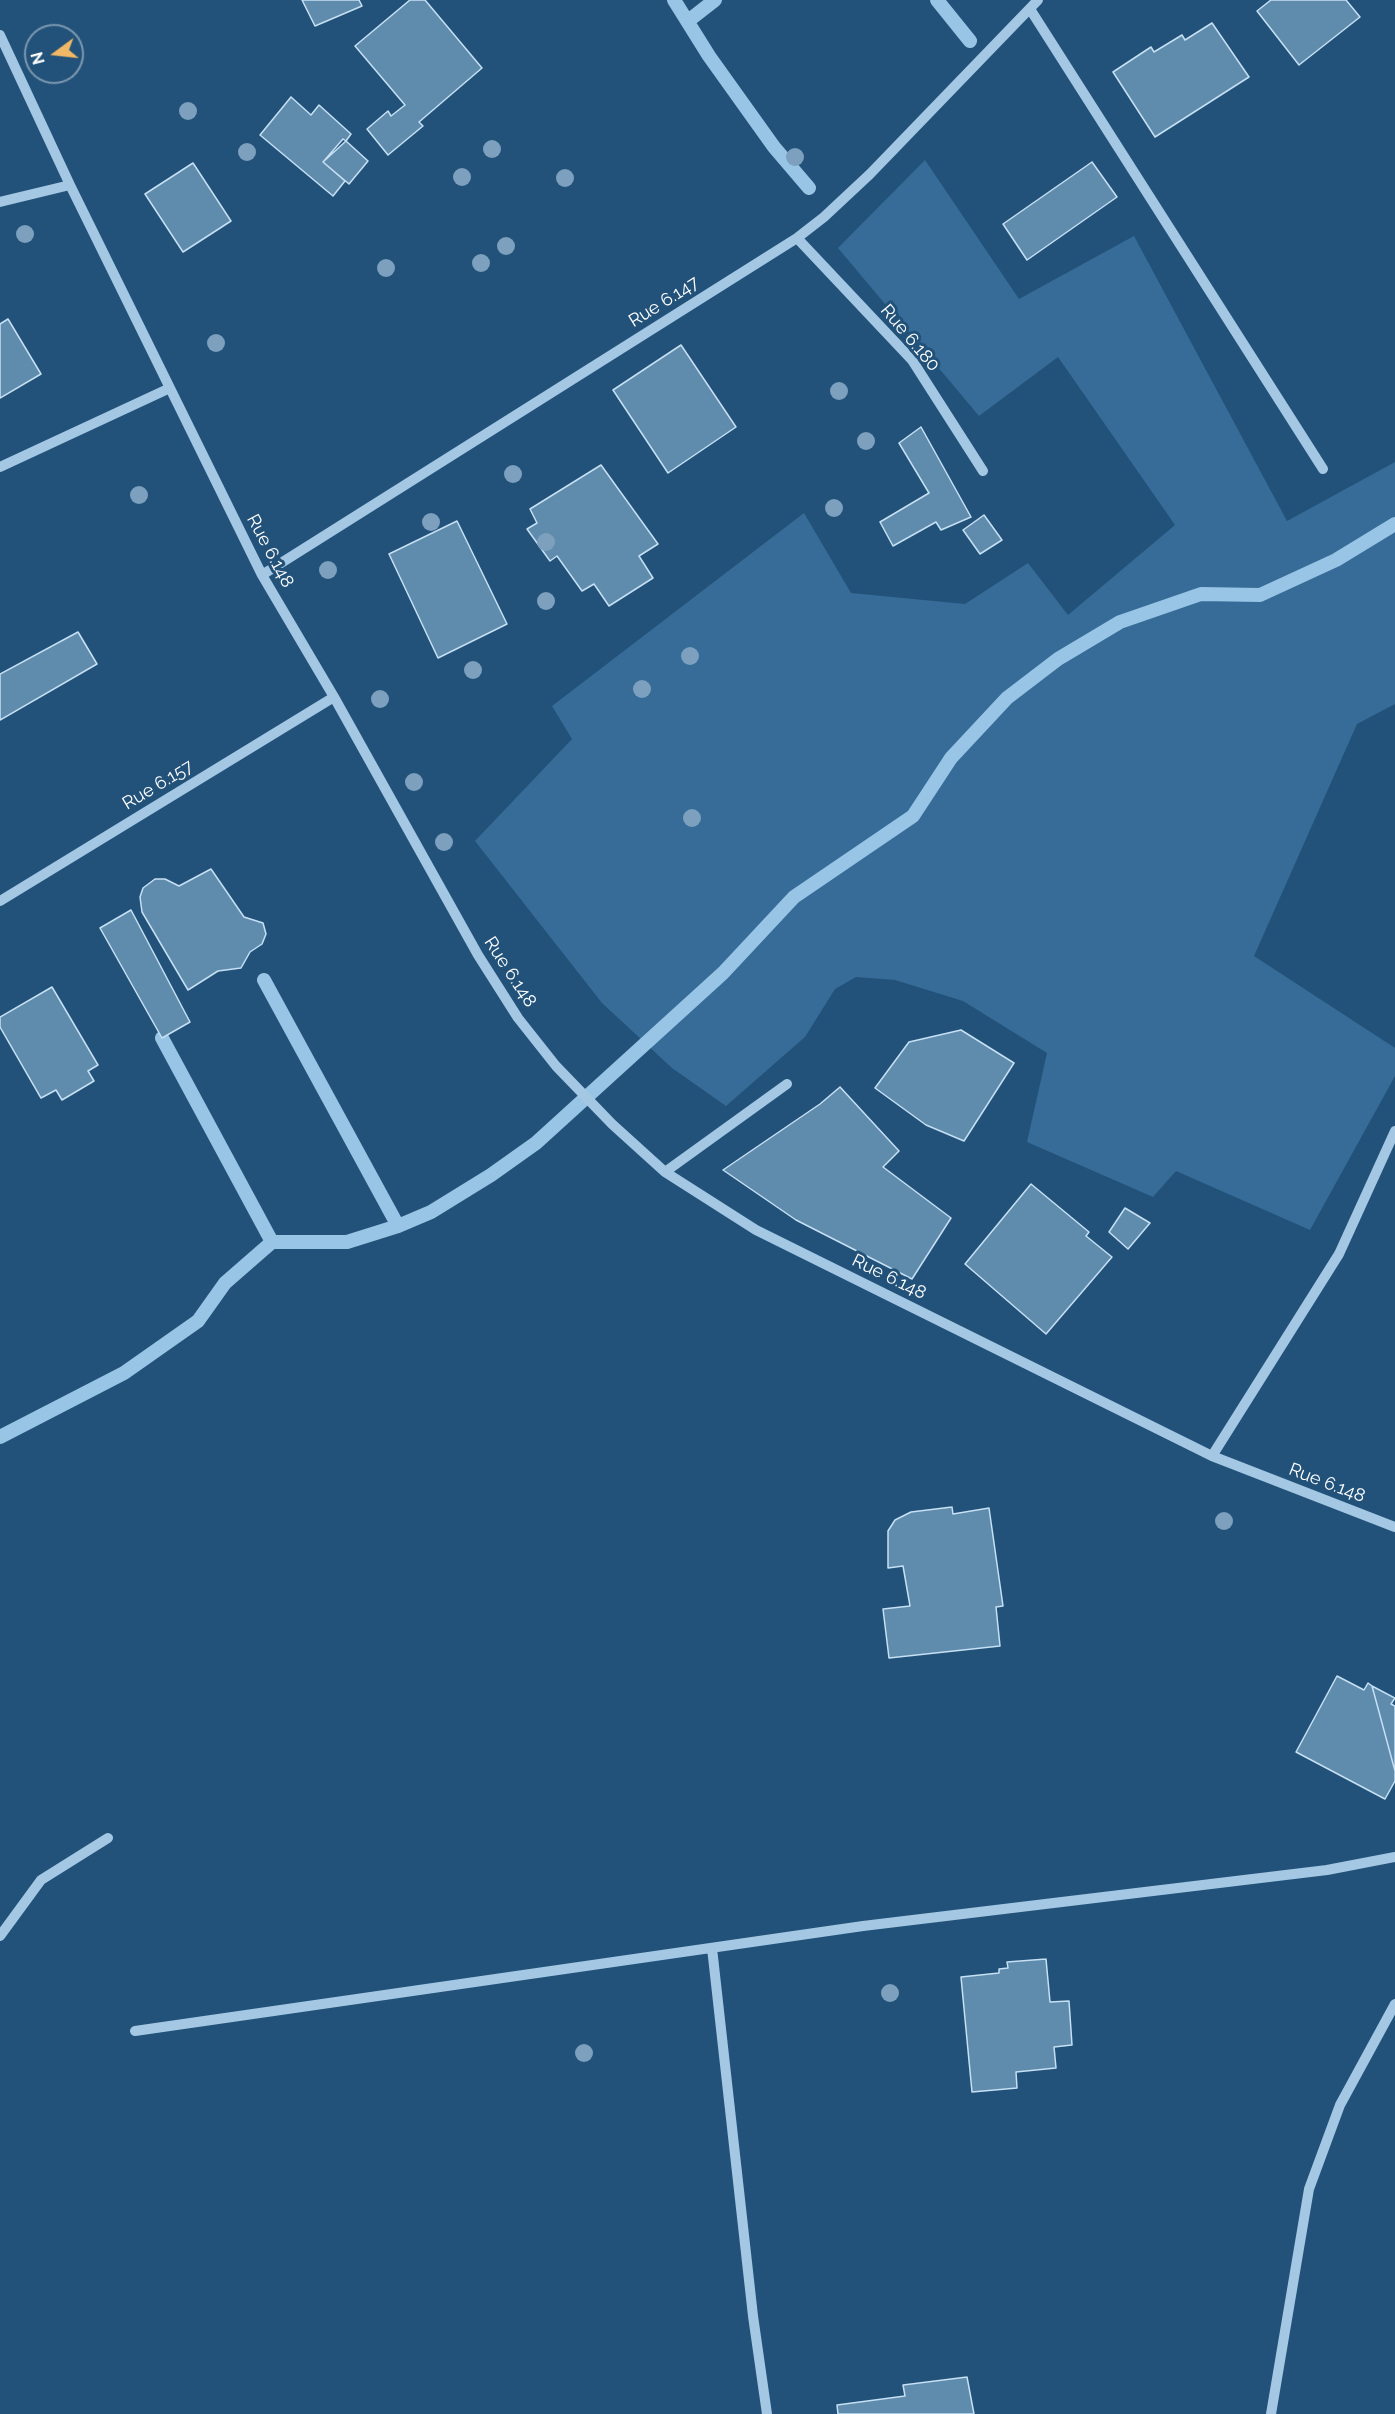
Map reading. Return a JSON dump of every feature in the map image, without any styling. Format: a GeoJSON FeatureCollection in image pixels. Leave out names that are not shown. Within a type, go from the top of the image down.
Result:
{"type":"FeatureCollection","features":[{"type":"Feature","properties":{"kind":"street","name":"Rue 6.147"},"geometry":{"type":"LineString","coordinates":[[262,575],[797,238],[824,217],[870,174],[1038,0]]}},
{"type":"Feature","properties":{"kind":"street"},"geometry":{"type":"LineString","coordinates":[[1030,9],[1323,469]]}},
{"type":"Feature","properties":{"kind":"street","name":"Rue 6.148"},"geometry":{"type":"LineString","coordinates":[[0,35],[70,185],[262,575],[334,697],[478,955],[518,1017],[556,1065],[612,1124],[665,1172],[756,1230],[1212,1456],[1395,1527]]}},
{"type":"Feature","properties":{"kind":"street"},"geometry":{"type":"LineString","coordinates":[[0,202],[70,185]]}},
{"type":"Feature","properties":{"kind":"street","name":"Rue 6.180"},"geometry":{"type":"LineString","coordinates":[[797,238],[912,360],[983,471]]}},
{"type":"Feature","properties":{"kind":"street"},"geometry":{"type":"LineString","coordinates":[[0,467],[170,388]]}},
{"type":"Feature","properties":{"kind":"street","name":"Rue 6.157"},"geometry":{"type":"LineString","coordinates":[[0,901],[334,697]]}},
{"type":"Feature","properties":{"kind":"street"},"geometry":{"type":"LineString","coordinates":[[665,1172],[787,1084]]}},
{"type":"Feature","properties":{"kind":"street"},"geometry":{"type":"LineString","coordinates":[[1212,1456],[1339,1254],[1395,1131]]}},
{"type":"Feature","properties":{"kind":"street"},"geometry":{"type":"LineString","coordinates":[[0,1936],[41,1880],[108,1838]]}},
{"type":"Feature","properties":{"kind":"street"},"geometry":{"type":"LineString","coordinates":[[135,2031],[863,1926],[1315,1871],[1395,1857]]}},
{"type":"Feature","properties":{"kind":"street"},"geometry":{"type":"LineString","coordinates":[[712,1948],[753,2316],[767,2414]]}},
{"type":"Feature","properties":{"kind":"street"},"geometry":{"type":"LineString","coordinates":[[1271,2414],[1309,2189],[1340,2105],[1395,2004]]}},
{"type":"Feature","properties":{"kind":"shaded area"},"geometry":{"type":"Polygon","coordinates":[[[925,160],[1019,299],[1134,236],[1287,521],[1395,462],[1395,704],[1357,724],[1254,956],[1395,1048],[1395,1076],[1310,1230],[1176,1171],[1153,1197],[1027,1142],[1047,1053],[963,1001],[895,980],[856,977],[835,989],[805,1037],[726,1106],[672,1068],[602,1003],[475,841],[572,739],[552,706],[804,513],[851,593],[965,604],[1028,563],[1068,615],[1175,525],[1058,357],[979,416],[838,248],[925,160]]]}},
{"type":"Feature","properties":{"kind":"building"},"geometry":{"type":"Polygon","coordinates":[[[302,0],[359,0],[362,6],[315,26],[302,0]]]}},
{"type":"Feature","properties":{"kind":"building"},"geometry":{"type":"Polygon","coordinates":[[[410,0],[425,0],[482,68],[419,122],[423,126],[388,155],[367,129],[388,111],[391,116],[405,105],[355,46],[410,0]]]}},
{"type":"Feature","properties":{"kind":"building"},"geometry":{"type":"Polygon","coordinates":[[[1271,0],[1346,0],[1360,17],[1299,65],[1257,11],[1271,0]]]}},
{"type":"Feature","properties":{"kind":"building"},"geometry":{"type":"Polygon","coordinates":[[[1212,23],[1249,77],[1155,137],[1113,72],[1151,47],[1154,52],[1182,35],[1185,40],[1212,23]]]}},
{"type":"Feature","properties":{"kind":"building"},"geometry":{"type":"Polygon","coordinates":[[[291,97],[311,115],[319,105],[351,134],[346,141],[343,139],[323,162],[345,181],[333,196],[260,135],[291,97]]]}},
{"type":"Feature","properties":{"kind":"building"},"geometry":{"type":"Polygon","coordinates":[[[346,141],[368,161],[349,184],[323,162],[346,141]]]}},
{"type":"Feature","properties":{"kind":"building"},"geometry":{"type":"Polygon","coordinates":[[[1092,162],[1117,197],[1027,260],[1003,224],[1092,162]]]}},
{"type":"Feature","properties":{"kind":"building"},"geometry":{"type":"Polygon","coordinates":[[[193,163],[231,221],[183,252],[145,194],[193,163]]]}},
{"type":"Feature","properties":{"kind":"building"},"geometry":{"type":"Polygon","coordinates":[[[8,319],[41,374],[0,398],[0,324],[8,319]]]}},
{"type":"Feature","properties":{"kind":"building"},"geometry":{"type":"Polygon","coordinates":[[[681,345],[736,427],[668,473],[613,390],[681,345]]]}},
{"type":"Feature","properties":{"kind":"building"},"geometry":{"type":"Polygon","coordinates":[[[921,427],[971,517],[941,530],[936,522],[893,546],[880,522],[929,493],[899,443],[921,427]]]}},
{"type":"Feature","properties":{"kind":"building"},"geometry":{"type":"Polygon","coordinates":[[[601,465],[658,544],[639,556],[653,578],[609,606],[594,584],[582,591],[557,556],[550,561],[527,529],[537,523],[530,509],[601,465]]]}},
{"type":"Feature","properties":{"kind":"building"},"geometry":{"type":"Polygon","coordinates":[[[984,515],[1002,540],[980,554],[963,530],[984,515]]]}},
{"type":"Feature","properties":{"kind":"building"},"geometry":{"type":"Polygon","coordinates":[[[457,521],[507,624],[438,658],[389,554],[457,521]]]}},
{"type":"Feature","properties":{"kind":"building"},"geometry":{"type":"Polygon","coordinates":[[[78,632],[97,664],[0,720],[0,674],[78,632]]]}},
{"type":"Feature","properties":{"kind":"building"},"geometry":{"type":"Polygon","coordinates":[[[211,869],[244,917],[263,923],[266,934],[262,944],[250,952],[241,968],[218,971],[188,990],[142,912],[140,897],[143,888],[155,879],[165,879],[179,886],[211,869]]]}},
{"type":"Feature","properties":{"kind":"building"},"geometry":{"type":"Polygon","coordinates":[[[131,910],[190,1022],[162,1038],[100,928],[131,910]]]}},
{"type":"Feature","properties":{"kind":"building"},"geometry":{"type":"Polygon","coordinates":[[[52,987],[98,1065],[88,1071],[94,1081],[62,1100],[56,1090],[41,1098],[0,1027],[0,1017],[52,987]]]}},
{"type":"Feature","properties":{"kind":"building"},"geometry":{"type":"Polygon","coordinates":[[[961,1030],[1014,1063],[964,1141],[926,1125],[875,1088],[909,1042],[961,1030]]]}},
{"type":"Feature","properties":{"kind":"building"},"geometry":{"type":"Polygon","coordinates":[[[840,1087],[899,1151],[883,1167],[951,1218],[912,1279],[796,1220],[723,1170],[820,1104],[840,1087]]]}},
{"type":"Feature","properties":{"kind":"building"},"geometry":{"type":"Polygon","coordinates":[[[1031,1184],[1089,1232],[1086,1236],[1112,1257],[1046,1334],[965,1264],[1031,1184]]]}},
{"type":"Feature","properties":{"kind":"building"},"geometry":{"type":"Polygon","coordinates":[[[1125,1208],[1150,1223],[1128,1249],[1109,1232],[1125,1208]]]}},
{"type":"Feature","properties":{"kind":"building"},"geometry":{"type":"Polygon","coordinates":[[[952,1507],[953,1514],[989,1508],[1003,1606],[996,1607],[1000,1646],[889,1658],[883,1609],[910,1606],[903,1566],[888,1568],[888,1531],[895,1520],[911,1512],[952,1507]]]}},
{"type":"Feature","properties":{"kind":"building"},"geometry":{"type":"Polygon","coordinates":[[[1337,1676],[1364,1690],[1368,1683],[1372,1686],[1395,1771],[1395,1781],[1385,1799],[1296,1752],[1337,1676]]]}},
{"type":"Feature","properties":{"kind":"building"},"geometry":{"type":"Polygon","coordinates":[[[1372,1686],[1395,1698],[1391,1704],[1395,1706],[1395,1771],[1372,1686]]]}},
{"type":"Feature","properties":{"kind":"building"},"geometry":{"type":"Polygon","coordinates":[[[1046,1959],[1050,2002],[1069,2001],[1072,2045],[1054,2047],[1056,2068],[1016,2072],[1017,2088],[972,2092],[961,1977],[999,1973],[999,1969],[1008,1968],[1007,1962],[1046,1959]]]}},
{"type":"Feature","properties":{"kind":"building"},"geometry":{"type":"Polygon","coordinates":[[[967,2377],[974,2414],[838,2414],[837,2405],[905,2396],[903,2385],[967,2377]]]}},
{"type":"Feature","properties":{"kind":"waterway"},"geometry":{"type":"LineString","coordinates":[[674,0],[709,56],[774,147],[809,188]]}},
{"type":"Feature","properties":{"kind":"waterway"},"geometry":{"type":"LineString","coordinates":[[688,21],[715,0]]}},
{"type":"Feature","properties":{"kind":"waterway"},"geometry":{"type":"LineString","coordinates":[[937,0],[970,41]]}},
{"type":"Feature","properties":{"kind":"waterway"},"geometry":{"type":"LineString","coordinates":[[0,1437],[124,1373],[198,1321],[225,1283],[272,1242],[347,1242],[398,1226],[431,1212],[491,1175],[536,1143],[723,973],[794,897],[913,816],[951,758],[1007,698],[1058,659],[1120,622],[1201,594],[1260,595],[1336,560],[1395,524]]}},
{"type":"Feature","properties":{"kind":"waterway"},"geometry":{"type":"LineString","coordinates":[[264,980],[398,1226]]}},
{"type":"Feature","properties":{"kind":"waterway"},"geometry":{"type":"LineString","coordinates":[[162,1038],[272,1242]]}}]}
